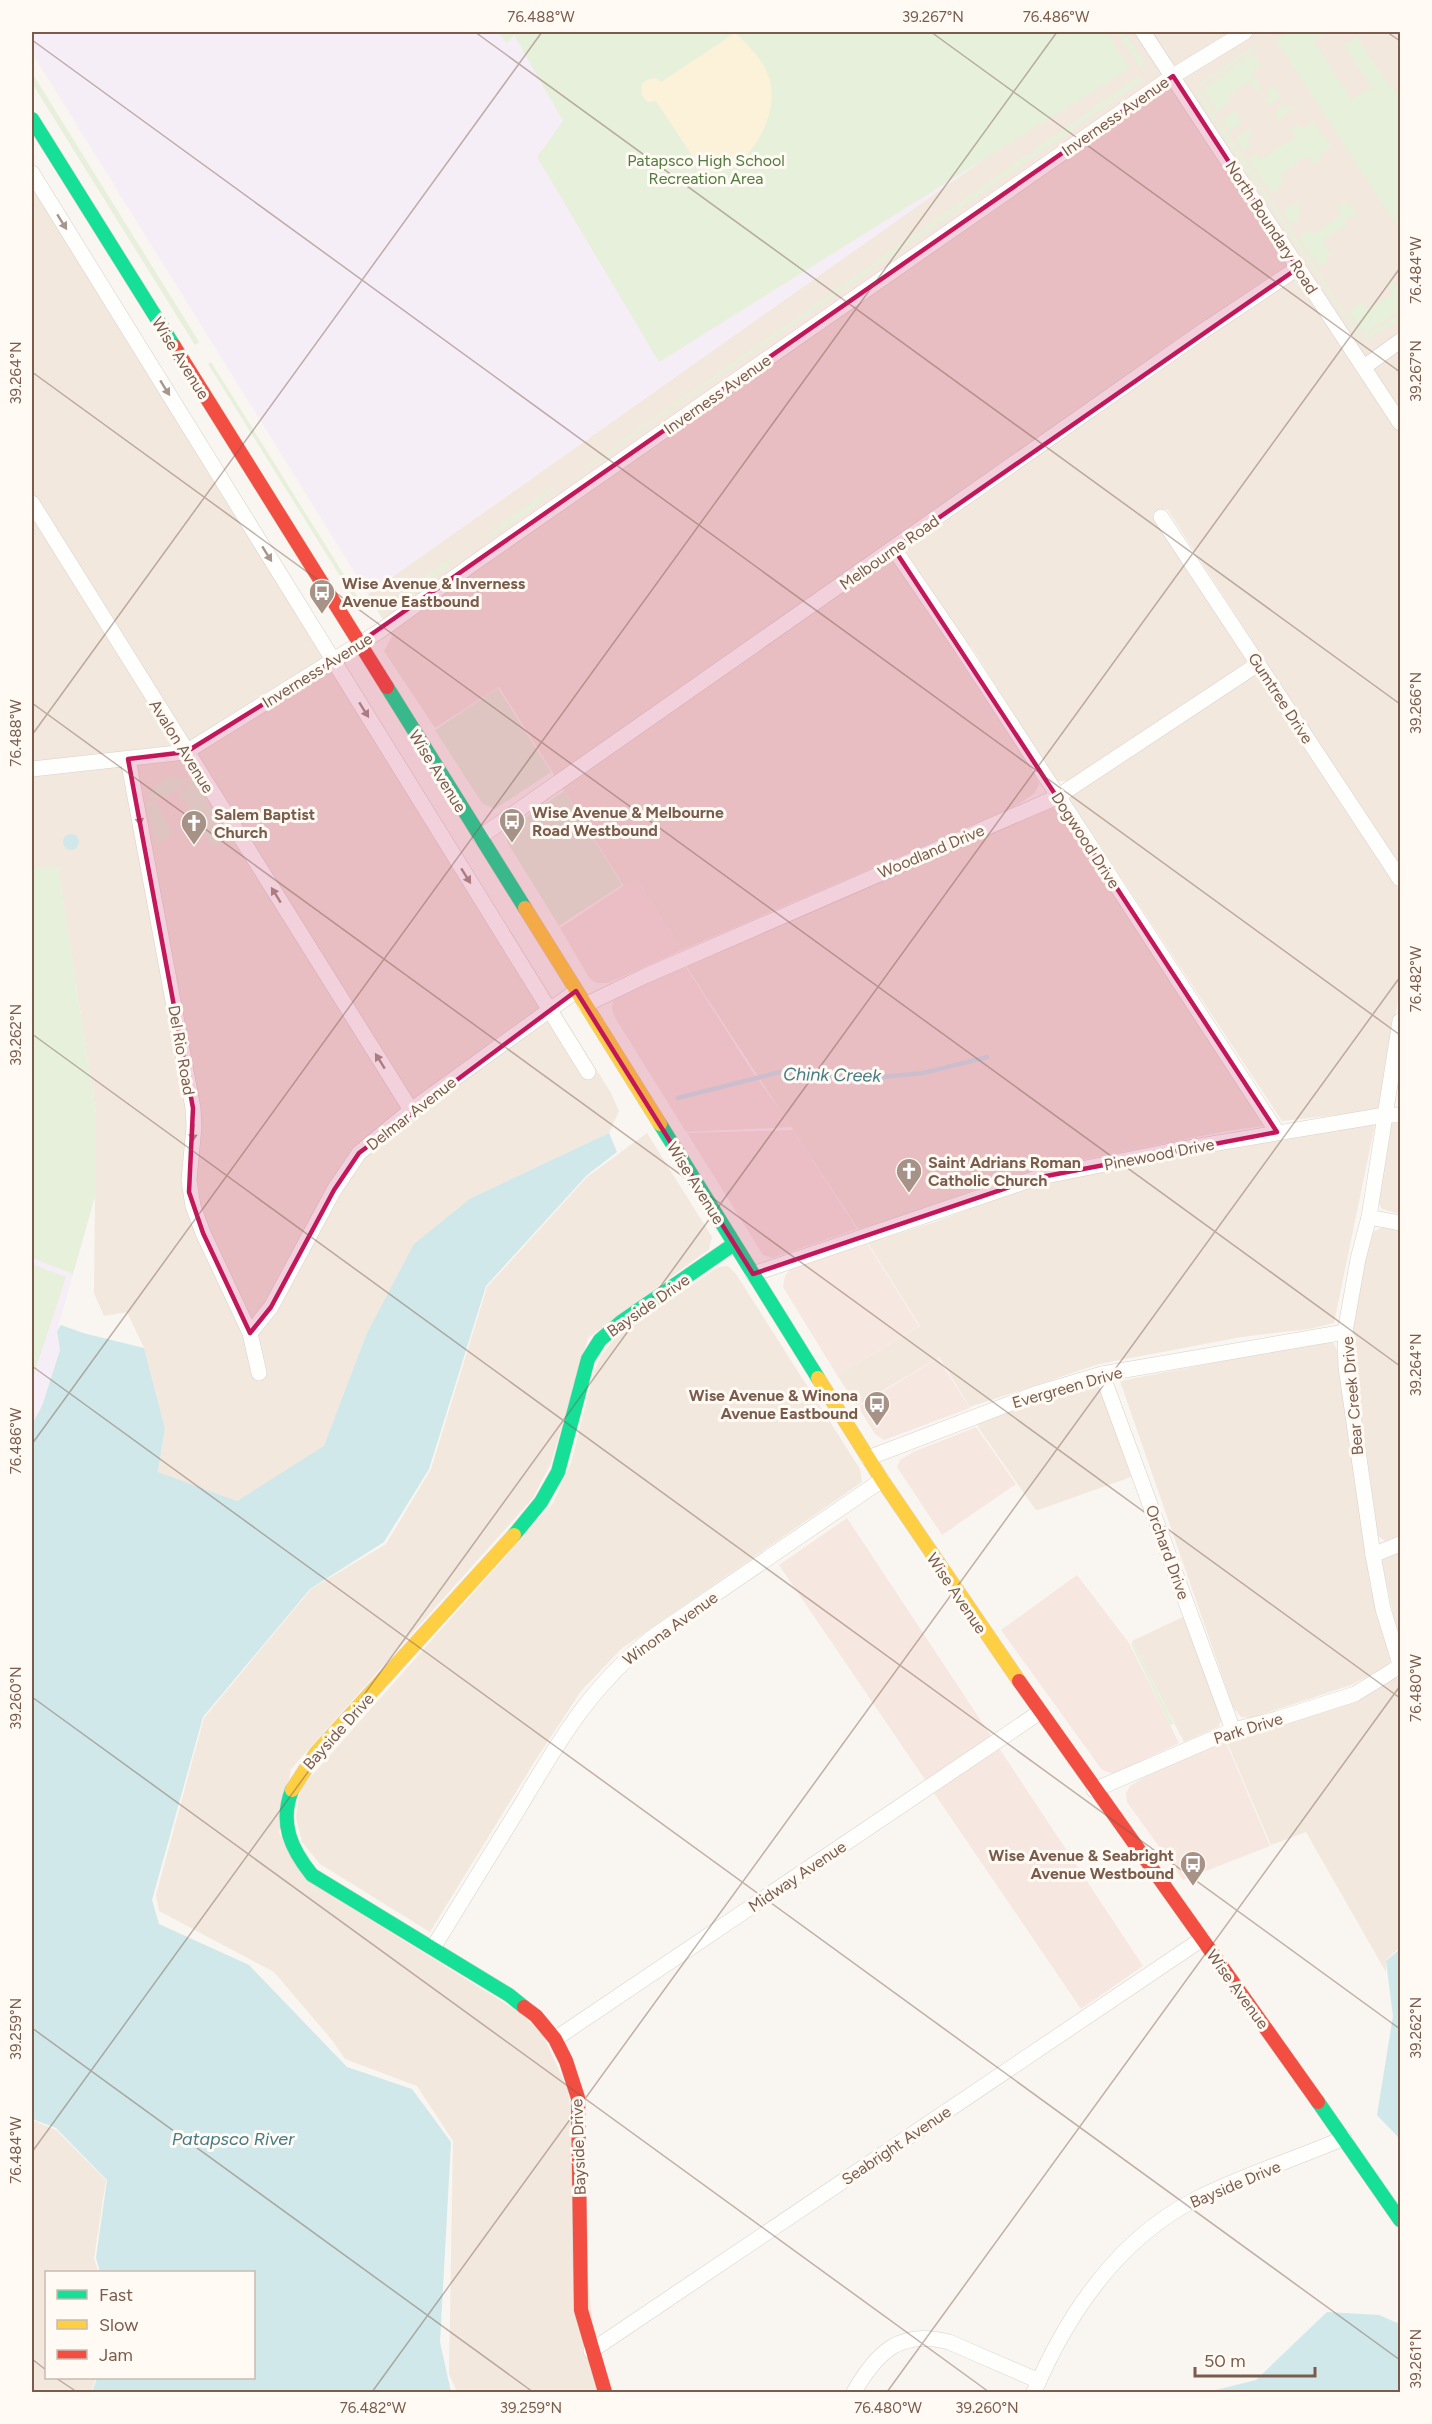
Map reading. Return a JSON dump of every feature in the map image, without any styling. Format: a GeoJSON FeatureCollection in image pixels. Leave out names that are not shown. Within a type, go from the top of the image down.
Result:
{"type":"FeatureCollection","features":[{"type":"Feature","properties":{"kind":"main road","name":"Wise Avenue"},"geometry":{"type":"LineString","coordinates":[[32,119],[882,1480],[1094,1790],[1401,2220]]}},
{"type":"Feature","properties":{"kind":"main road","name":"Bayside Drive"},"geometry":{"type":"LineString","coordinates":[[605,2392],[591,2351],[581,2310],[578,2097],[567,2061],[555,2039],[526,2008],[488,1982],[321,1882],[304,1866],[287,1831],[286,1809],[292,1786],[316,1753],[496,1556],[541,1502],[558,1472],[588,1359],[600,1340],[621,1322],[734,1244]]}},
{"type":"Feature","properties":{"kind":"street","name":"North Boundary Road"},"geometry":{"type":"LineString","coordinates":[[1143,32],[1401,423]]}},
{"type":"Feature","properties":{"kind":"street","name":"Inverness Avenue"},"geometry":{"type":"LineString","coordinates":[[186,752],[359,644],[1173,76],[1245,32]]}},
{"type":"Feature","properties":{"kind":"street","name":"Wise Avenue"},"geometry":{"type":"LineString","coordinates":[[32,173],[588,1072]]}},
{"type":"Feature","properties":{"kind":"street","name":"Melbourne Road"},"geometry":{"type":"LineString","coordinates":[[480,837],[1203,331],[1298,268]]}},
{"type":"Feature","properties":{"kind":"street"},"geometry":{"type":"LineString","coordinates":[[1365,367],[1401,341]]}},
{"type":"Feature","properties":{"kind":"street","name":"Avalon Avenue"},"geometry":{"type":"LineString","coordinates":[[32,503],[411,1110]]}},
{"type":"Feature","properties":{"kind":"street","name":"Gumtree Drive"},"geometry":{"type":"LineString","coordinates":[[1161,517],[1401,879]]}},
{"type":"Feature","properties":{"kind":"street","name":"Dogwood Drive"},"geometry":{"type":"LineString","coordinates":[[894,549],[959,644],[1277,1132]]}},
{"type":"Feature","properties":{"kind":"street","name":"Woodland Drive"},"geometry":{"type":"LineString","coordinates":[[585,1005],[645,976],[1057,797],[1258,664]]}},
{"type":"Feature","properties":{"kind":"street"},"geometry":{"type":"LineString","coordinates":[[32,769],[186,752]]}},
{"type":"Feature","properties":{"kind":"street","name":"Del Rio Road"},"geometry":{"type":"LineString","coordinates":[[128,759],[192,1108],[194,1127],[189,1192],[203,1233],[250,1333],[259,1372]]}},
{"type":"Feature","properties":{"kind":"street","name":"Delmar Avenue"},"geometry":{"type":"LineString","coordinates":[[250,1333],[271,1307],[342,1175],[367,1145],[411,1110],[576,991]]}},
{"type":"Feature","properties":{"kind":"street","name":"Bear Creek Drive"},"geometry":{"type":"LineString","coordinates":[[1401,1021],[1393,1115],[1356,1268],[1345,1332],[1346,1367],[1373,1555],[1383,1609],[1401,1665]]}},
{"type":"Feature","properties":{"kind":"street","name":"Pinewood Drive"},"geometry":{"type":"LineString","coordinates":[[753,1274],[1036,1178],[1277,1132],[1393,1115]]}},
{"type":"Feature","properties":{"kind":"street"},"geometry":{"type":"LineString","coordinates":[[1369,1217],[1401,1223]]}},
{"type":"Feature","properties":{"kind":"street","name":"Evergreen Drive"},"geometry":{"type":"LineString","coordinates":[[868,1458],[1024,1398],[1102,1374],[1345,1332]]}},
{"type":"Feature","properties":{"kind":"street","name":"Orchard Drive"},"geometry":{"type":"LineString","coordinates":[[1102,1374],[1233,1730]]}},
{"type":"Feature","properties":{"kind":"street","name":"Winona Avenue"},"geometry":{"type":"LineString","coordinates":[[433,1948],[562,1736],[601,1684],[630,1655],[654,1636],[882,1480]]}},
{"type":"Feature","properties":{"kind":"street"},"geometry":{"type":"LineString","coordinates":[[1373,1555],[1401,1544]]}},
{"type":"Feature","properties":{"kind":"street","name":"Park Drive"},"geometry":{"type":"LineString","coordinates":[[1094,1790],[1233,1730],[1355,1694],[1401,1665]]}},
{"type":"Feature","properties":{"kind":"street","name":"Midway Avenue"},"geometry":{"type":"LineString","coordinates":[[555,2039],[1040,1713]]}},
{"type":"Feature","properties":{"kind":"street","name":"Seabright Avenue"},"geometry":{"type":"LineString","coordinates":[[591,2351],[1202,1939]]}},
{"type":"Feature","properties":{"kind":"street","name":"Bayside Drive"},"geometry":{"type":"LineString","coordinates":[[1036,2387],[1061,2336],[1086,2297],[1125,2252],[1149,2231],[1195,2199],[1344,2138]]}},
{"type":"Feature","properties":{"kind":"street"},"geometry":{"type":"LineString","coordinates":[[854,2392],[868,2368],[884,2351],[915,2338],[949,2342],[1036,2387]]}},
{"type":"Feature","properties":{"kind":"highlighted area"},"geometry":{"type":"Polygon","coordinates":[[[1173,76],[1298,268],[894,549],[1277,1132],[1036,1178],[753,1274],[576,991],[359,1153],[334,1190],[271,1307],[250,1333],[203,1233],[189,1192],[193,1108],[128,759],[186,752],[333,661],[1173,76]]]}},
{"type":"Feature","properties":{"kind":"shaded area"},"geometry":{"type":"Polygon","coordinates":[[[32,32],[1084,32],[1110,70],[368,594],[32,53],[32,32]]]}},
{"type":"Feature","properties":{"kind":"shaded area"},"geometry":{"type":"Polygon","coordinates":[[[1084,32],[1400,32],[1400,868],[1167,509],[1157,516],[1247,659],[1245,663],[1067,781],[1055,781],[971,646],[957,656],[1034,772],[1039,784],[1035,793],[1012,808],[682,950],[637,880],[625,888],[499,687],[435,728],[384,651],[392,636],[368,594],[1110,70],[1084,32]]]}},
{"type":"Feature","properties":{"kind":"shaded area"},"geometry":{"type":"Polygon","coordinates":[[[32,162],[611,1093],[619,1111],[609,1133],[471,1198],[366,1335],[324,1447],[237,1501],[158,1473],[165,1428],[144,1348],[127,1312],[104,1316],[94,1293],[96,1113],[58,866],[32,868],[32,162]]]}},
{"type":"Feature","properties":{"kind":"shaded area"},"geometry":{"type":"Polygon","coordinates":[[[1257,673],[1400,892],[1400,986],[1381,1107],[1373,1111],[1282,1121],[1070,800],[1071,794],[1257,673]]]}},
{"type":"Feature","properties":{"kind":"shaded area"},"geometry":{"type":"Polygon","coordinates":[[[1052,807],[1063,813],[1264,1126],[1227,1131],[1072,1162],[987,1185],[905,1216],[858,1229],[686,966],[1052,807]]]}},
{"type":"Feature","properties":{"kind":"shaded area"},"geometry":{"type":"Polygon","coordinates":[[[637,880],[682,950],[608,983],[597,983],[590,979],[560,928],[623,886],[637,880]]]}},
{"type":"Feature","properties":{"kind":"shaded area"},"geometry":{"type":"Polygon","coordinates":[[[686,967],[750,1068],[792,1127],[686,1132],[614,1016],[612,1008],[613,1001],[620,995],[686,967]]]}},
{"type":"Feature","properties":{"kind":"shaded area"},"geometry":{"type":"Polygon","coordinates":[[[1400,1121],[1400,1214],[1382,1209],[1377,1200],[1391,1122],[1400,1121]]]}},
{"type":"Feature","properties":{"kind":"shaded area"},"geometry":{"type":"Polygon","coordinates":[[[1375,1124],[1334,1323],[1309,1329],[1241,1337],[1099,1364],[970,1407],[939,1357],[857,1406],[837,1375],[920,1326],[868,1243],[935,1222],[1035,1184],[1157,1158],[1375,1124]]]}},
{"type":"Feature","properties":{"kind":"shaded area"},"geometry":{"type":"Polygon","coordinates":[[[793,1130],[857,1229],[772,1258],[763,1255],[687,1133],[793,1130]]]}},
{"type":"Feature","properties":{"kind":"shaded area"},"geometry":{"type":"Polygon","coordinates":[[[647,1133],[712,1237],[709,1249],[588,1338],[551,1463],[533,1498],[291,1769],[279,1833],[311,1883],[519,2012],[543,2035],[568,2090],[600,2392],[457,2392],[449,2374],[453,2141],[417,2086],[345,2059],[332,2040],[274,1972],[159,1911],[156,1895],[204,1718],[311,1589],[386,1544],[431,1469],[487,1287],[587,1177],[647,1133]]]}},
{"type":"Feature","properties":{"kind":"shaded area"},"geometry":{"type":"Polygon","coordinates":[[[1385,1226],[1400,1228],[1400,1535],[1385,1541],[1378,1536],[1358,1392],[1353,1321],[1371,1233],[1385,1226]]]}},
{"type":"Feature","properties":{"kind":"shaded area"},"geometry":{"type":"Polygon","coordinates":[[[867,1243],[919,1326],[837,1375],[783,1287],[785,1276],[792,1267],[867,1243]]]}},
{"type":"Feature","properties":{"kind":"shaded area"},"geometry":{"type":"Polygon","coordinates":[[[32,1258],[73,1274],[57,1331],[60,1350],[42,1406],[32,1424],[32,1258]]]}},
{"type":"Feature","properties":{"kind":"shaded area"},"geometry":{"type":"Polygon","coordinates":[[[728,1266],[736,1274],[860,1469],[862,1482],[621,1649],[581,1691],[533,1764],[430,1932],[320,1864],[302,1842],[296,1817],[300,1789],[553,1503],[571,1463],[594,1372],[601,1356],[615,1338],[718,1267],[728,1266]]]}},
{"type":"Feature","properties":{"kind":"shaded area"},"geometry":{"type":"Polygon","coordinates":[[[1321,1342],[1334,1343],[1337,1351],[1370,1585],[1391,1655],[1390,1662],[1351,1685],[1251,1718],[1241,1717],[1233,1707],[1120,1381],[1321,1342]]]}},
{"type":"Feature","properties":{"kind":"shaded area"},"geometry":{"type":"Polygon","coordinates":[[[938,1358],[970,1408],[884,1440],[875,1434],[858,1407],[938,1358]]]}},
{"type":"Feature","properties":{"kind":"shaded area"},"geometry":{"type":"Polygon","coordinates":[[[1097,1382],[1100,1385],[1131,1477],[1038,1510],[1035,1509],[978,1427],[979,1422],[1021,1405],[1097,1382]]]}},
{"type":"Feature","properties":{"kind":"shaded area"},"geometry":{"type":"Polygon","coordinates":[[[976,1427],[1016,1484],[942,1535],[897,1467],[900,1460],[913,1452],[976,1427]]]}},
{"type":"Feature","properties":{"kind":"shaded area"},"geometry":{"type":"Polygon","coordinates":[[[847,1518],[1143,1966],[1081,2009],[779,1565],[847,1518]]]}},
{"type":"Feature","properties":{"kind":"shaded area"},"geometry":{"type":"Polygon","coordinates":[[[1400,1547],[1400,1642],[1382,1554],[1400,1547]]]}},
{"type":"Feature","properties":{"kind":"shaded area"},"geometry":{"type":"Polygon","coordinates":[[[1077,1575],[1129,1643],[1179,1743],[1113,1774],[1102,1770],[1001,1630],[1077,1575]]]}},
{"type":"Feature","properties":{"kind":"shaded area"},"geometry":{"type":"Polygon","coordinates":[[[1185,1616],[1221,1721],[1218,1727],[1184,1742],[1132,1641],[1185,1616]]]}},
{"type":"Feature","properties":{"kind":"shaded area"},"geometry":{"type":"Polygon","coordinates":[[[1395,1677],[1400,1680],[1400,1947],[1386,1960],[1386,1972],[1306,1832],[1271,1845],[1226,1740],[1395,1677]]]}},
{"type":"Feature","properties":{"kind":"shaded area"},"geometry":{"type":"Polygon","coordinates":[[[1225,1740],[1270,1846],[1183,1880],[1127,1802],[1126,1793],[1130,1786],[1143,1778],[1225,1740]]]}},
{"type":"Feature","properties":{"kind":"shaded area"},"geometry":{"type":"Polygon","coordinates":[[[32,2120],[56,2130],[106,2180],[94,2258],[98,2271],[45,2271],[45,2379],[96,2379],[91,2392],[32,2392],[32,2120]]]}},
{"type":"Feature","properties":{"kind":"green space","name":"Patapsco High School Recreation Area"},"geometry":{"type":"Polygon","coordinates":[[[497,32],[1107,32],[1130,68],[659,362],[537,157],[563,121],[514,35],[507,43],[497,32]]]}},
{"type":"Feature","properties":{"kind":"green space"},"geometry":{"type":"Polygon","coordinates":[[[1117,32],[1124,32],[1143,60],[1145,64],[1141,69],[1117,32]]]}},
{"type":"Feature","properties":{"kind":"green space"},"geometry":{"type":"Polygon","coordinates":[[[1289,32],[1329,32],[1314,41],[1351,99],[1372,88],[1344,45],[1357,37],[1382,75],[1400,94],[1400,231],[1276,40],[1289,32]]]}},
{"type":"Feature","properties":{"kind":"green space"},"geometry":{"type":"Polygon","coordinates":[[[1257,44],[1259,46],[1201,85],[1199,83],[1257,44]]]}},
{"type":"Feature","properties":{"kind":"green space"},"geometry":{"type":"Polygon","coordinates":[[[1253,53],[1262,66],[1254,69],[1252,74],[1261,88],[1256,91],[1249,81],[1228,95],[1230,103],[1217,112],[1203,89],[1253,53]]]}},
{"type":"Feature","properties":{"kind":"green space"},"geometry":{"type":"Polygon","coordinates":[[[32,73],[199,342],[195,345],[32,83],[32,73]]]}},
{"type":"Feature","properties":{"kind":"green space"},"geometry":{"type":"Polygon","coordinates":[[[1139,76],[1142,81],[581,470],[1139,76]]]}},
{"type":"Feature","properties":{"kind":"green space"},"geometry":{"type":"Polygon","coordinates":[[[1273,85],[1281,98],[1268,106],[1264,101],[1270,96],[1266,90],[1273,85]]]}},
{"type":"Feature","properties":{"kind":"green space"},"geometry":{"type":"Polygon","coordinates":[[[1199,90],[1218,119],[1214,121],[1196,91],[1199,90]]]}},
{"type":"Feature","properties":{"kind":"green space"},"geometry":{"type":"Polygon","coordinates":[[[1300,102],[1278,120],[1275,112],[1286,104],[1289,109],[1300,102]]]}},
{"type":"Feature","properties":{"kind":"green space"},"geometry":{"type":"Polygon","coordinates":[[[1233,112],[1237,113],[1242,123],[1230,131],[1222,119],[1233,112]]]}},
{"type":"Feature","properties":{"kind":"green space"},"geometry":{"type":"Polygon","coordinates":[[[1219,121],[1361,337],[1359,338],[1216,124],[1219,121]]]}},
{"type":"Feature","properties":{"kind":"green space"},"geometry":{"type":"Polygon","coordinates":[[[1314,122],[1321,134],[1315,138],[1322,134],[1331,147],[1319,155],[1322,159],[1314,164],[1308,156],[1280,175],[1284,181],[1282,185],[1271,193],[1248,159],[1256,154],[1260,160],[1295,137],[1290,130],[1298,125],[1302,129],[1314,122]]]}},
{"type":"Feature","properties":{"kind":"green space"},"geometry":{"type":"Polygon","coordinates":[[[1250,129],[1253,135],[1247,139],[1251,145],[1243,151],[1235,138],[1250,129]]]}},
{"type":"Feature","properties":{"kind":"green space"},"geometry":{"type":"Polygon","coordinates":[[[1344,201],[1347,205],[1350,204],[1357,217],[1354,219],[1350,216],[1344,221],[1346,225],[1323,240],[1331,255],[1327,257],[1329,260],[1319,267],[1299,238],[1311,230],[1314,234],[1341,215],[1336,207],[1344,201]]]}},
{"type":"Feature","properties":{"kind":"green space"},"geometry":{"type":"Polygon","coordinates":[[[1298,203],[1301,209],[1297,213],[1300,218],[1291,224],[1283,211],[1298,203]]]}},
{"type":"Feature","properties":{"kind":"green space"},"geometry":{"type":"Polygon","coordinates":[[[1394,280],[1397,285],[1400,283],[1400,310],[1364,334],[1348,311],[1363,303],[1368,309],[1393,293],[1387,285],[1394,280]]]}},
{"type":"Feature","properties":{"kind":"green space"},"geometry":{"type":"Polygon","coordinates":[[[1400,314],[1400,320],[1367,340],[1365,336],[1400,314]]]}},
{"type":"Feature","properties":{"kind":"green space"},"geometry":{"type":"Polygon","coordinates":[[[211,362],[364,607],[360,608],[208,364],[211,362]]]}},
{"type":"Feature","properties":{"kind":"green space"},"geometry":{"type":"Polygon","coordinates":[[[553,487],[542,500],[521,516],[499,531],[483,538],[553,487]]]}},
{"type":"Feature","properties":{"kind":"green space"},"geometry":{"type":"Polygon","coordinates":[[[454,556],[448,566],[381,613],[378,610],[454,556]]]}},
{"type":"Feature","properties":{"kind":"green space"},"geometry":{"type":"Polygon","coordinates":[[[498,688],[551,772],[495,809],[482,803],[435,730],[498,688]]]}},
{"type":"Feature","properties":{"kind":"green space"},"geometry":{"type":"Polygon","coordinates":[[[172,776],[190,780],[169,796],[148,798],[157,784],[172,776]]]}},
{"type":"Feature","properties":{"kind":"green space"},"geometry":{"type":"Polygon","coordinates":[[[192,781],[229,838],[212,847],[203,831],[199,832],[184,799],[179,800],[179,795],[192,781]]]}},
{"type":"Feature","properties":{"kind":"green space"},"geometry":{"type":"Polygon","coordinates":[[[564,791],[622,885],[559,926],[507,842],[507,834],[513,826],[564,791]]]}},
{"type":"Feature","properties":{"kind":"green space"},"geometry":{"type":"Polygon","coordinates":[[[147,801],[158,801],[157,805],[173,833],[169,838],[156,844],[147,801]]]}},
{"type":"Feature","properties":{"kind":"green space"},"geometry":{"type":"Polygon","coordinates":[[[58,865],[96,1113],[96,1193],[73,1274],[32,1258],[32,868],[58,865]]]}},
{"type":"Feature","properties":{"kind":"green space"},"geometry":{"type":"Polygon","coordinates":[[[32,1264],[66,1277],[32,1380],[32,1264]]]}},
{"type":"Feature","properties":{"kind":"green space"},"geometry":{"type":"Polygon","coordinates":[[[1133,1643],[1174,1724],[1170,1725],[1131,1644],[1133,1643]]]}},
{"type":"Feature","properties":{"kind":"sand"},"geometry":{"type":"Polygon","coordinates":[[[735,33],[752,50],[766,70],[771,86],[769,116],[754,146],[743,158],[731,167],[717,172],[702,171],[656,101],[648,102],[644,98],[642,84],[649,79],[656,78],[661,82],[735,33]]]}},
{"type":"Feature","properties":{"kind":"water"},"geometry":{"type":"Polygon","coordinates":[[[68,834],[74,834],[79,842],[77,848],[68,850],[63,845],[63,839],[68,834]]]}},
{"type":"Feature","properties":{"kind":"water","name":"Patapsco River"},"geometry":{"type":"Polygon","coordinates":[[[609,1133],[617,1152],[587,1175],[486,1286],[429,1469],[384,1542],[310,1589],[203,1717],[152,1900],[159,1924],[249,1965],[347,2067],[412,2089],[451,2142],[440,2342],[451,2392],[92,2392],[97,2379],[255,2379],[255,2271],[100,2271],[96,2258],[107,2180],[56,2128],[32,2119],[32,1424],[42,1406],[60,1350],[57,1331],[61,1325],[83,1333],[144,1348],[165,1428],[158,1472],[237,1501],[324,1446],[366,1335],[414,1244],[471,1198],[609,1133]]]}},
{"type":"Feature","properties":{"kind":"water"},"geometry":{"type":"Polygon","coordinates":[[[1400,1949],[1400,2139],[1377,2115],[1393,2016],[1386,1961],[1400,1949]]]}},
{"type":"Feature","properties":{"kind":"water"},"geometry":{"type":"Polygon","coordinates":[[[1327,2312],[1379,2315],[1400,2324],[1400,2392],[1208,2392],[1256,2380],[1327,2312]]]}},
{"type":"Feature","properties":{"kind":"waterway","name":"Chink Creek"},"geometry":{"type":"LineString","coordinates":[[678,1098],[780,1072],[862,1079],[923,1073],[987,1057]]}},
{"type":"Feature","properties":{"kind":"traffic: fast"},"geometry":{"type":"LineString","coordinates":[[32,119],[174,346]]}},
{"type":"Feature","properties":{"kind":"traffic: fast"},"geometry":{"type":"LineString","coordinates":[[387,687],[525,908]]}},
{"type":"Feature","properties":{"kind":"traffic: fast"},"geometry":{"type":"LineString","coordinates":[[660,1124],[818,1378]]}},
{"type":"Feature","properties":{"kind":"traffic: fast"},"geometry":{"type":"LineString","coordinates":[[514,1535],[541,1502],[558,1472],[588,1359],[600,1340],[621,1322],[734,1244]]}},
{"type":"Feature","properties":{"kind":"traffic: fast"},"geometry":{"type":"LineString","coordinates":[[292,1790],[287,1814],[289,1835],[298,1855],[312,1875],[509,1995],[524,2007]]}},
{"type":"Feature","properties":{"kind":"traffic: fast"},"geometry":{"type":"LineString","coordinates":[[1318,2102],[1400,2220]]}},
{"type":"Feature","properties":{"kind":"traffic: slow"},"geometry":{"type":"LineString","coordinates":[[525,908],[660,1124]]}},
{"type":"Feature","properties":{"kind":"traffic: slow"},"geometry":{"type":"LineString","coordinates":[[818,1378],[882,1480],[1019,1681]]}},
{"type":"Feature","properties":{"kind":"traffic: slow"},"geometry":{"type":"LineString","coordinates":[[292,1790],[316,1753],[514,1535]]}},
{"type":"Feature","properties":{"kind":"traffic: jam"},"geometry":{"type":"LineString","coordinates":[[174,346],[387,687]]}},
{"type":"Feature","properties":{"kind":"traffic: jam"},"geometry":{"type":"LineString","coordinates":[[1019,1681],[1318,2102]]}},
{"type":"Feature","properties":{"kind":"traffic: jam"},"geometry":{"type":"LineString","coordinates":[[524,2007],[536,2016],[555,2039],[566,2061],[578,2098],[581,2310],[605,2392]]}},
{"type":"Feature","properties":{"kind":"place","name":"Wise Avenue & Inverness Avenue Eastbound"},"geometry":{"type":"Point","coordinates":[322,615]}},
{"type":"Feature","properties":{"kind":"place","name":"Wise Avenue & Melbourne Road Westbound"},"geometry":{"type":"Point","coordinates":[512,844]}},
{"type":"Feature","properties":{"kind":"place","name":"Salem Baptist Church"},"geometry":{"type":"Point","coordinates":[194,846]}},
{"type":"Feature","properties":{"kind":"place","name":"Saint Adrians Roman Catholic Church"},"geometry":{"type":"Point","coordinates":[909,1194]}},
{"type":"Feature","properties":{"kind":"place","name":"Wise Avenue & Winona Avenue Eastbound"},"geometry":{"type":"Point","coordinates":[877,1427]}},
{"type":"Feature","properties":{"kind":"place","name":"Wise Avenue & Seabright Avenue Westbound"},"geometry":{"type":"Point","coordinates":[1193,1887]}}]}
